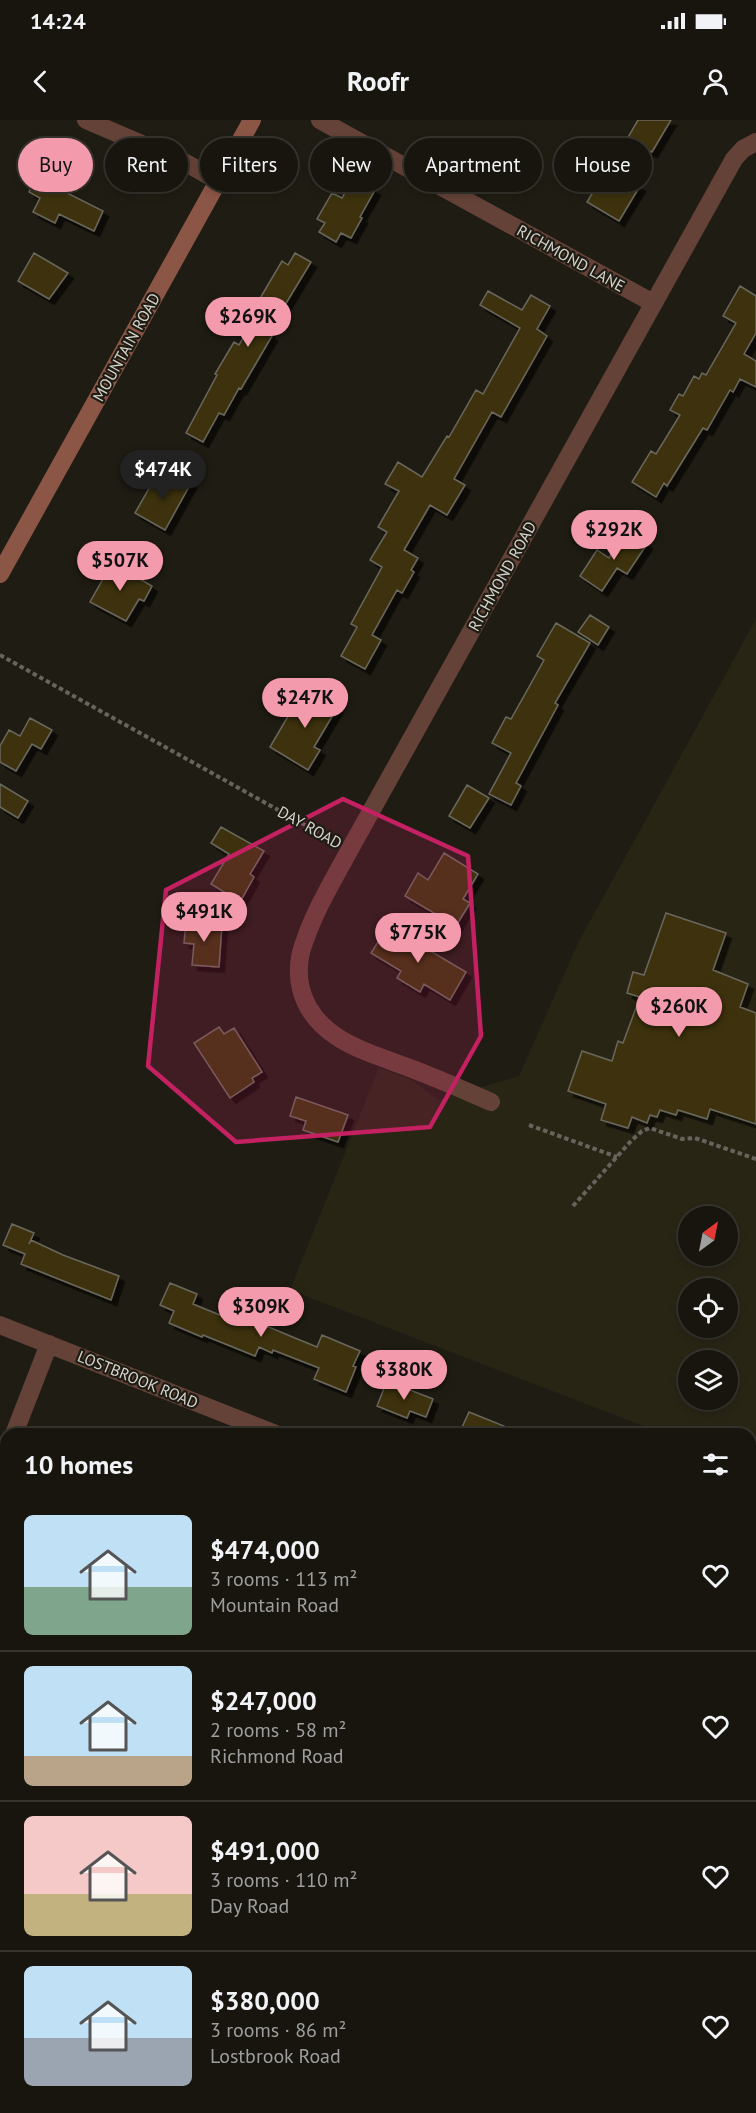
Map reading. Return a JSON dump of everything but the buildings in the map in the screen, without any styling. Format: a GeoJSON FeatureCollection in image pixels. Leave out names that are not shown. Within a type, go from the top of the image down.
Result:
{"type":"FeatureCollection","features":[{"type":"Feature","properties":{"kind":"main road","name":"MOUNTAIN ROAD"},"geometry":{"type":"LineString","coordinates":[[242,138],[252,120]]}},
{"type":"Feature","properties":{"kind":"main road","name":"MOUNTAIN ROAD"},"geometry":{"type":"LineString","coordinates":[[0,574],[212,192]]}},
{"type":"Feature","properties":{"kind":"street"},"geometry":{"type":"LineString","coordinates":[[86,120],[200,171]]}},
{"type":"Feature","properties":{"kind":"street","name":"RICHMOND LANE"},"geometry":{"type":"LineString","coordinates":[[320,120],[653,303]]}},
{"type":"Feature","properties":{"kind":"street"},"geometry":{"type":"LineString","coordinates":[[653,303],[734,159],[743,149],[756,142]]}},
{"type":"Feature","properties":{"kind":"street","name":"RICHMOND ROAD"},"geometry":{"type":"LineString","coordinates":[[350,849],[653,303]]}},
{"type":"Feature","properties":{"kind":"street","name":"DAY ROAD"},"geometry":{"type":"LineString","coordinates":[[350,849],[304,940],[299,971],[304,998],[310,1011],[333,1035],[348,1045],[491,1102]]}},
{"type":"Feature","properties":{"kind":"street","name":"LOSTBROOK ROAD"},"geometry":{"type":"LineString","coordinates":[[0,1325],[261,1428]]}},
{"type":"Feature","properties":{"kind":"street"},"geometry":{"type":"LineString","coordinates":[[16,1428],[49,1344]]}},
{"type":"Feature","properties":{"kind":"path","name":"DAY ROAD"},"geometry":{"type":"LineString","coordinates":[[0,655],[350,849]]}},
{"type":"Feature","properties":{"kind":"path"},"geometry":{"type":"LineString","coordinates":[[528,1125],[617,1157]]}},
{"type":"Feature","properties":{"kind":"path"},"geometry":{"type":"LineString","coordinates":[[573,1206],[637,1135],[653,1128],[682,1139],[695,1138],[756,1159]]}},
{"type":"Feature","properties":{"kind":"highlighted area"},"geometry":{"type":"Polygon","coordinates":[[[343,799],[468,856],[481,1036],[430,1127],[236,1142],[148,1066],[166,890],[343,799]]]}},
{"type":"Feature","properties":{"kind":"shaded area"},"geometry":{"type":"Polygon","coordinates":[[[756,619],[756,1428],[648,1428],[290,1290],[379,1068],[411,1080],[438,1100],[519,1076],[578,943],[756,619]]]}}]}
